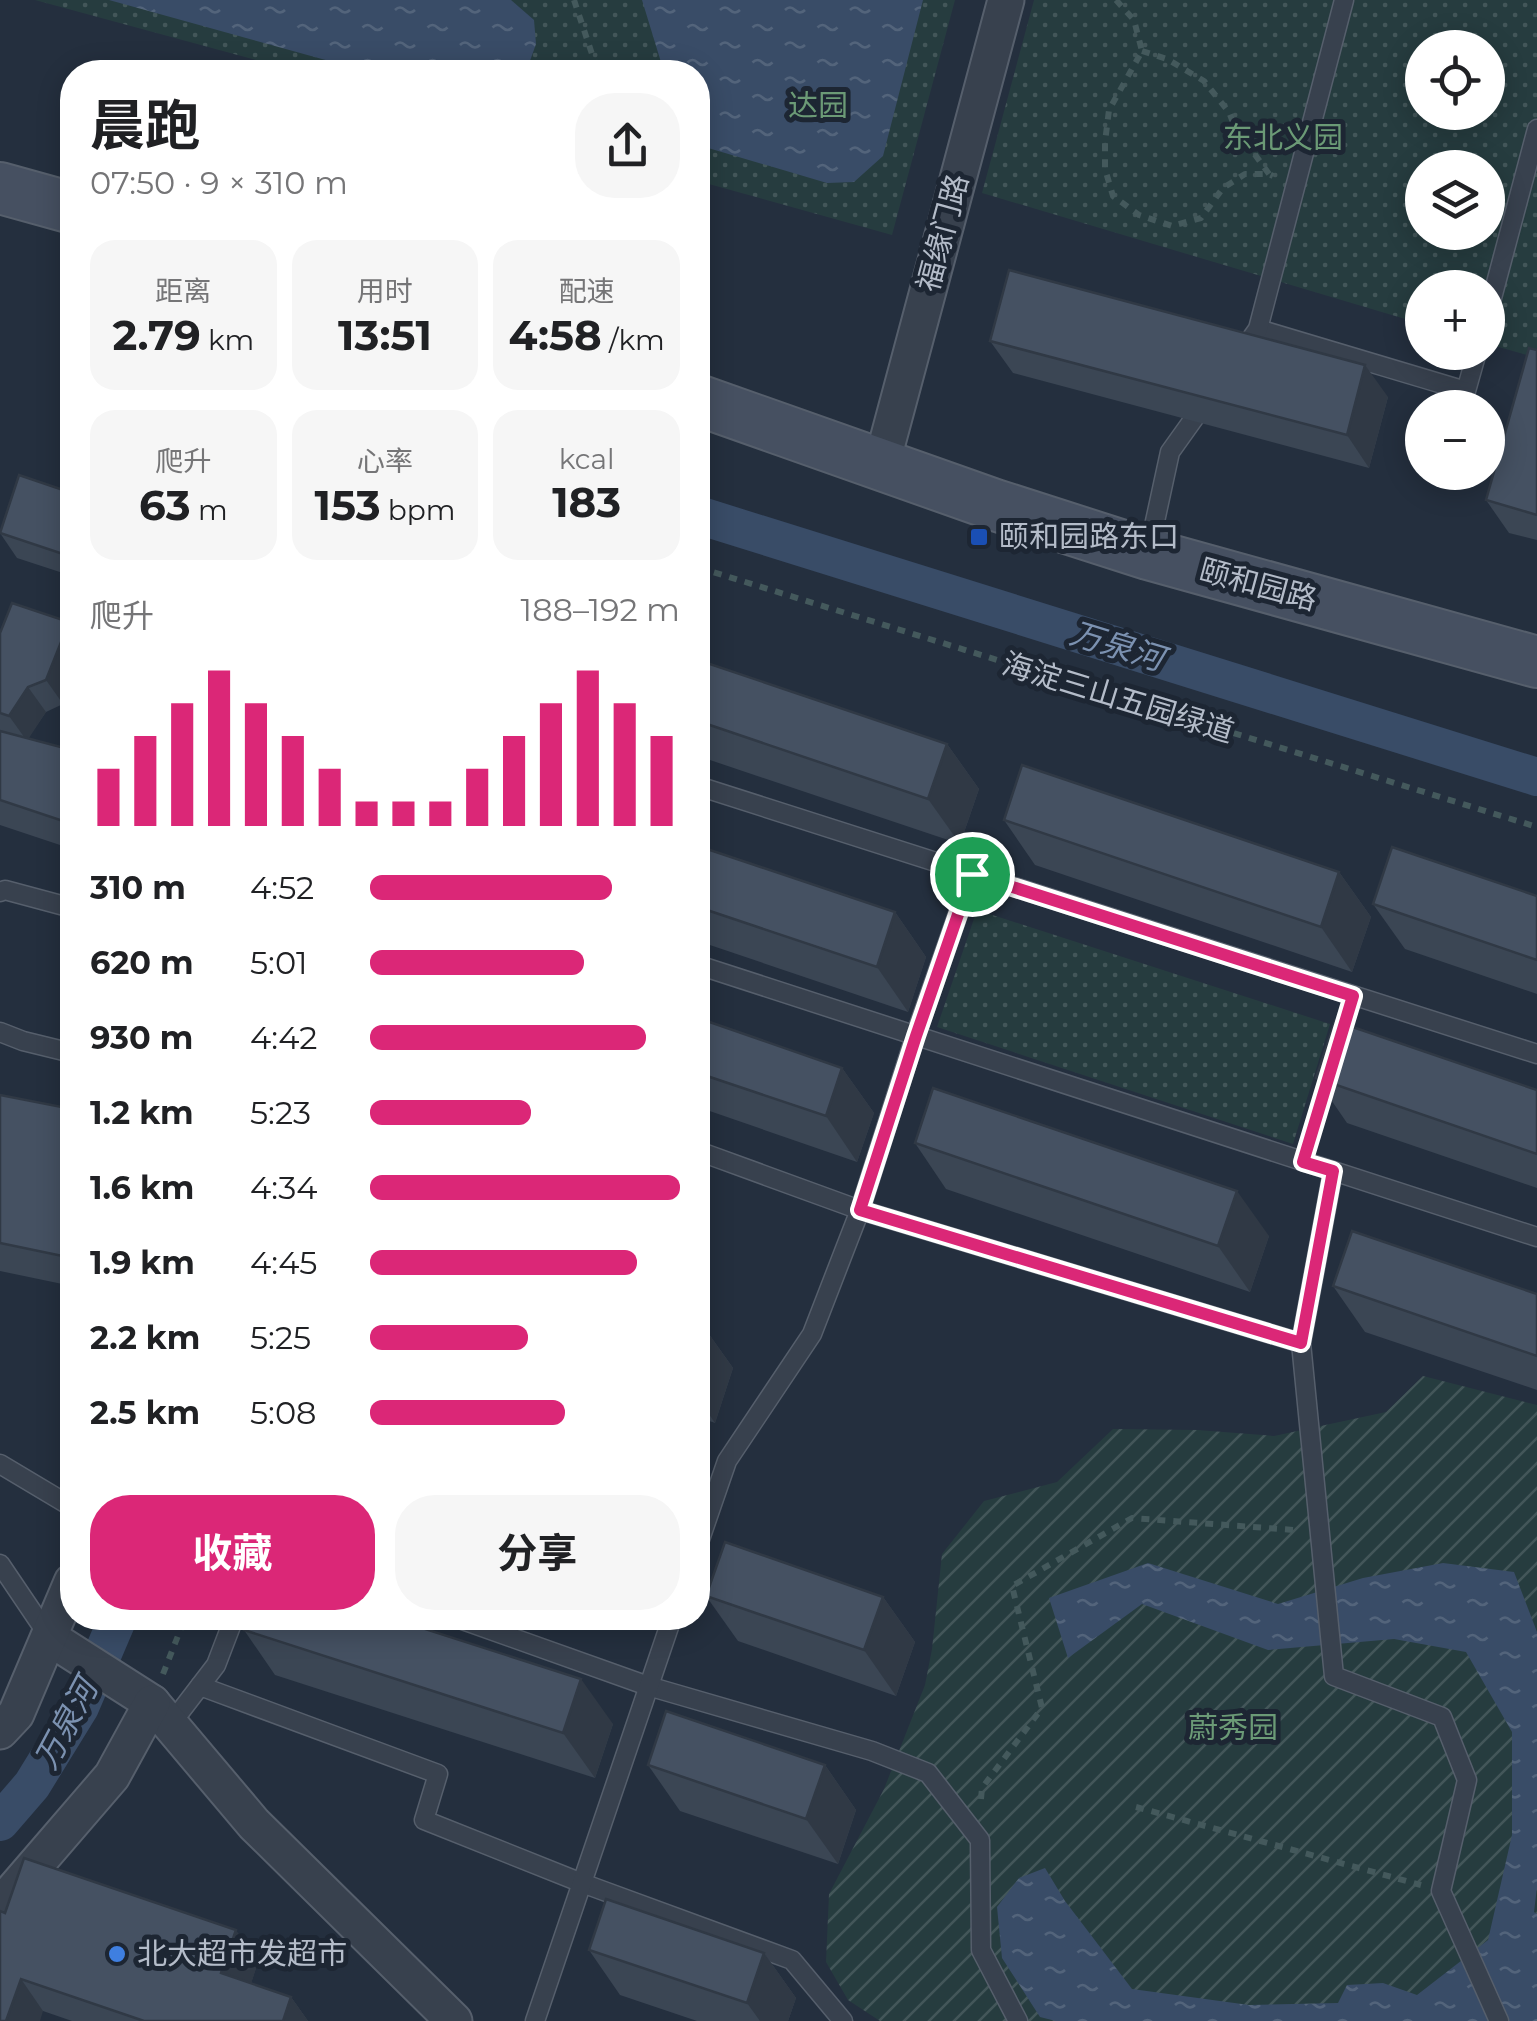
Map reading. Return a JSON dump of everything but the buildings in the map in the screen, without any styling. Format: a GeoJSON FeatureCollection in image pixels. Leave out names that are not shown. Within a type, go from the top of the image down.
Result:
{"type":"FeatureCollection","features":[{"type":"Feature","properties":{"kind":"main road"},"geometry":{"type":"LineString","coordinates":[[0,188],[60,205]]}},
{"type":"Feature","properties":{"kind":"main road","name":"颐和园路"},"geometry":{"type":"LineString","coordinates":[[710,404],[881,466],[1148,554],[1537,662]]}},
{"type":"Feature","properties":{"kind":"street","name":"福缘门路"},"geometry":{"type":"LineString","coordinates":[[881,466],[1006,0]]}},
{"type":"Feature","properties":{"kind":"street"},"geometry":{"type":"LineString","coordinates":[[0,1731],[16,1714],[60,1613]]}},
{"type":"Feature","properties":{"kind":"street"},"geometry":{"type":"LineString","coordinates":[[50,1638],[161,1714],[254,1824],[454,2021]]}},
{"type":"Feature","properties":{"kind":"street"},"geometry":{"type":"LineString","coordinates":[[0,1906],[161,1714]]}},
{"type":"Feature","properties":{"kind":"lane"},"geometry":{"type":"LineString","coordinates":[[1148,554],[1170,452],[1258,329],[1344,0]]}},
{"type":"Feature","properties":{"kind":"lane"},"geometry":{"type":"LineString","coordinates":[[1499,270],[1537,129]]}},
{"type":"Feature","properties":{"kind":"lane"},"geometry":{"type":"LineString","coordinates":[[1258,329],[1466,391],[1472,370]]}},
{"type":"Feature","properties":{"kind":"lane"},"geometry":{"type":"LineString","coordinates":[[710,790],[1537,1054]]}},
{"type":"Feature","properties":{"kind":"lane"},"geometry":{"type":"LineString","coordinates":[[710,1510],[727,1462],[812,1334],[860,1210],[972,874]]}},
{"type":"Feature","properties":{"kind":"lane"},"geometry":{"type":"LineString","coordinates":[[0,892],[60,905]]}},
{"type":"Feature","properties":{"kind":"lane"},"geometry":{"type":"LineString","coordinates":[[710,969],[1537,1237]]}},
{"type":"Feature","properties":{"kind":"lane"},"geometry":{"type":"LineString","coordinates":[[0,1032],[60,1050]]}},
{"type":"Feature","properties":{"kind":"lane"},"geometry":{"type":"LineString","coordinates":[[710,1155],[860,1210],[1301,1343]]}},
{"type":"Feature","properties":{"kind":"lane"},"geometry":{"type":"LineString","coordinates":[[1333,1171],[1301,1343],[1334,1676],[1442,1717],[1466,1780],[1441,1891],[1499,2021]]}},
{"type":"Feature","properties":{"kind":"lane"},"geometry":{"type":"LineString","coordinates":[[0,1464],[60,1500]]}},
{"type":"Feature","properties":{"kind":"lane"},"geometry":{"type":"LineString","coordinates":[[710,1490],[716,1492]]}},
{"type":"Feature","properties":{"kind":"lane"},"geometry":{"type":"LineString","coordinates":[[0,1564],[50,1638]]}},
{"type":"Feature","properties":{"kind":"lane"},"geometry":{"type":"LineString","coordinates":[[161,1714],[200,1686],[216,1665],[229,1630]]}},
{"type":"Feature","properties":{"kind":"lane"},"geometry":{"type":"LineString","coordinates":[[491,1630],[648,1686],[872,1750],[928,1774],[980,1840],[981,1950],[1018,2021]]}},
{"type":"Feature","properties":{"kind":"lane"},"geometry":{"type":"LineString","coordinates":[[534,2021],[668,1630]]}},
{"type":"Feature","properties":{"kind":"lane"},"geometry":{"type":"LineString","coordinates":[[200,1686],[438,1774],[424,1820],[792,1960],[844,2021]]}},
{"type":"Feature","properties":{"kind":"path"},"geometry":{"type":"LineString","coordinates":[[574,0],[594,60]]}},
{"type":"Feature","properties":{"kind":"path"},"geometry":{"type":"LineString","coordinates":[[1116,0],[1134,20],[1142,51],[1109,110],[1104,169],[1114,196],[1139,215],[1172,226],[1200,218],[1224,188],[1246,174],[1268,174],[1295,186]]}},
{"type":"Feature","properties":{"kind":"path"},"geometry":{"type":"LineString","coordinates":[[1142,51],[1167,59],[1204,80],[1229,112],[1238,138],[1268,174]]}},
{"type":"Feature","properties":{"kind":"path","name":"海淀三山五园绿道"},"geometry":{"type":"LineString","coordinates":[[710,572],[1537,828]]}},
{"type":"Feature","properties":{"kind":"path"},"geometry":{"type":"LineString","coordinates":[[1303,1162],[1331,1070]]}},
{"type":"Feature","properties":{"kind":"path"},"geometry":{"type":"LineString","coordinates":[[980,1840],[982,1788],[1042,1708],[1012,1586],[1132,1518],[1320,1532]]}},
{"type":"Feature","properties":{"kind":"path"},"geometry":{"type":"LineString","coordinates":[[161,1714],[181,1630]]}},
{"type":"Feature","properties":{"kind":"path"},"geometry":{"type":"LineString","coordinates":[[1136,1807],[1441,1891]]}},
{"type":"Feature","properties":{"kind":"green space","name":"达园"},"geometry":{"type":"Polygon","coordinates":[[[35,0],[955,0],[892,235],[710,184],[710,60],[256,60],[35,0]]]}},
{"type":"Feature","properties":{"kind":"green space","name":"东北义园"},"geometry":{"type":"Polygon","coordinates":[[[1034,0],[1537,0],[1537,358],[1505,349],[1505,270],[1405,270],[1405,319],[982,193],[1034,0]]]}},
{"type":"Feature","properties":{"kind":"green space"},"geometry":{"type":"Polygon","coordinates":[[[977,910],[1330,1024],[1293,1144],[937,1027],[977,910]]]}},
{"type":"Feature","properties":{"kind":"green space","name":"蔚秀园"},"geometry":{"type":"Polygon","coordinates":[[[1423,1376],[1537,1405],[1537,2021],[880,2021],[848,2000],[826,1962],[829,1894],[884,1789],[925,1685],[942,1554],[984,1501],[1057,1482],[1113,1429],[1274,1436],[1386,1412],[1423,1376]]]}},
{"type":"Feature","properties":{"kind":"water"},"geometry":{"type":"Polygon","coordinates":[[[109,0],[511,0],[534,20],[536,44],[530,60],[326,60],[109,0]]]}},
{"type":"Feature","properties":{"kind":"water"},"geometry":{"type":"Polygon","coordinates":[[[642,0],[923,0],[883,156],[854,182],[827,183],[710,149],[710,60],[660,60],[642,0]]]}},
{"type":"Feature","properties":{"kind":"water"},"geometry":{"type":"Polygon","coordinates":[[[1148,1563],[1278,1604],[1363,1578],[1443,1563],[1514,1572],[1537,1632],[1537,2021],[1056,2021],[1040,2017],[1002,1958],[997,1907],[1019,1878],[1045,1868],[1065,1901],[1132,1989],[1249,2005],[1338,2003],[1347,1985],[1383,1983],[1417,1995],[1488,1940],[1512,1835],[1512,1732],[1466,1652],[1394,1639],[1268,1650],[1142,1604],[1068,1658],[1049,1598],[1148,1563]]]}},
{"type":"Feature","properties":{"kind":"waterway","name":"万泉河"},"geometry":{"type":"LineString","coordinates":[[710,519],[1537,777]]}},
{"type":"Feature","properties":{"kind":"waterway","name":"万泉河"},"geometry":{"type":"LineString","coordinates":[[0,1822],[32,1785],[80,1707],[113,1630]]}},
{"type":"Feature","properties":{"kind":"place","name":"颐和园路东口"},"geometry":{"type":"Point","coordinates":[979,537]}},
{"type":"Feature","properties":{"kind":"place","name":"北大超市发超市"},"geometry":{"type":"Point","coordinates":[117,1954]}},
{"type":"Feature","properties":{"kind":"route"},"geometry":{"type":"LineString","coordinates":[[972,874],[1353,996],[1303,1162],[1333,1171],[1301,1343],[860,1210],[972,874]]}}]}
